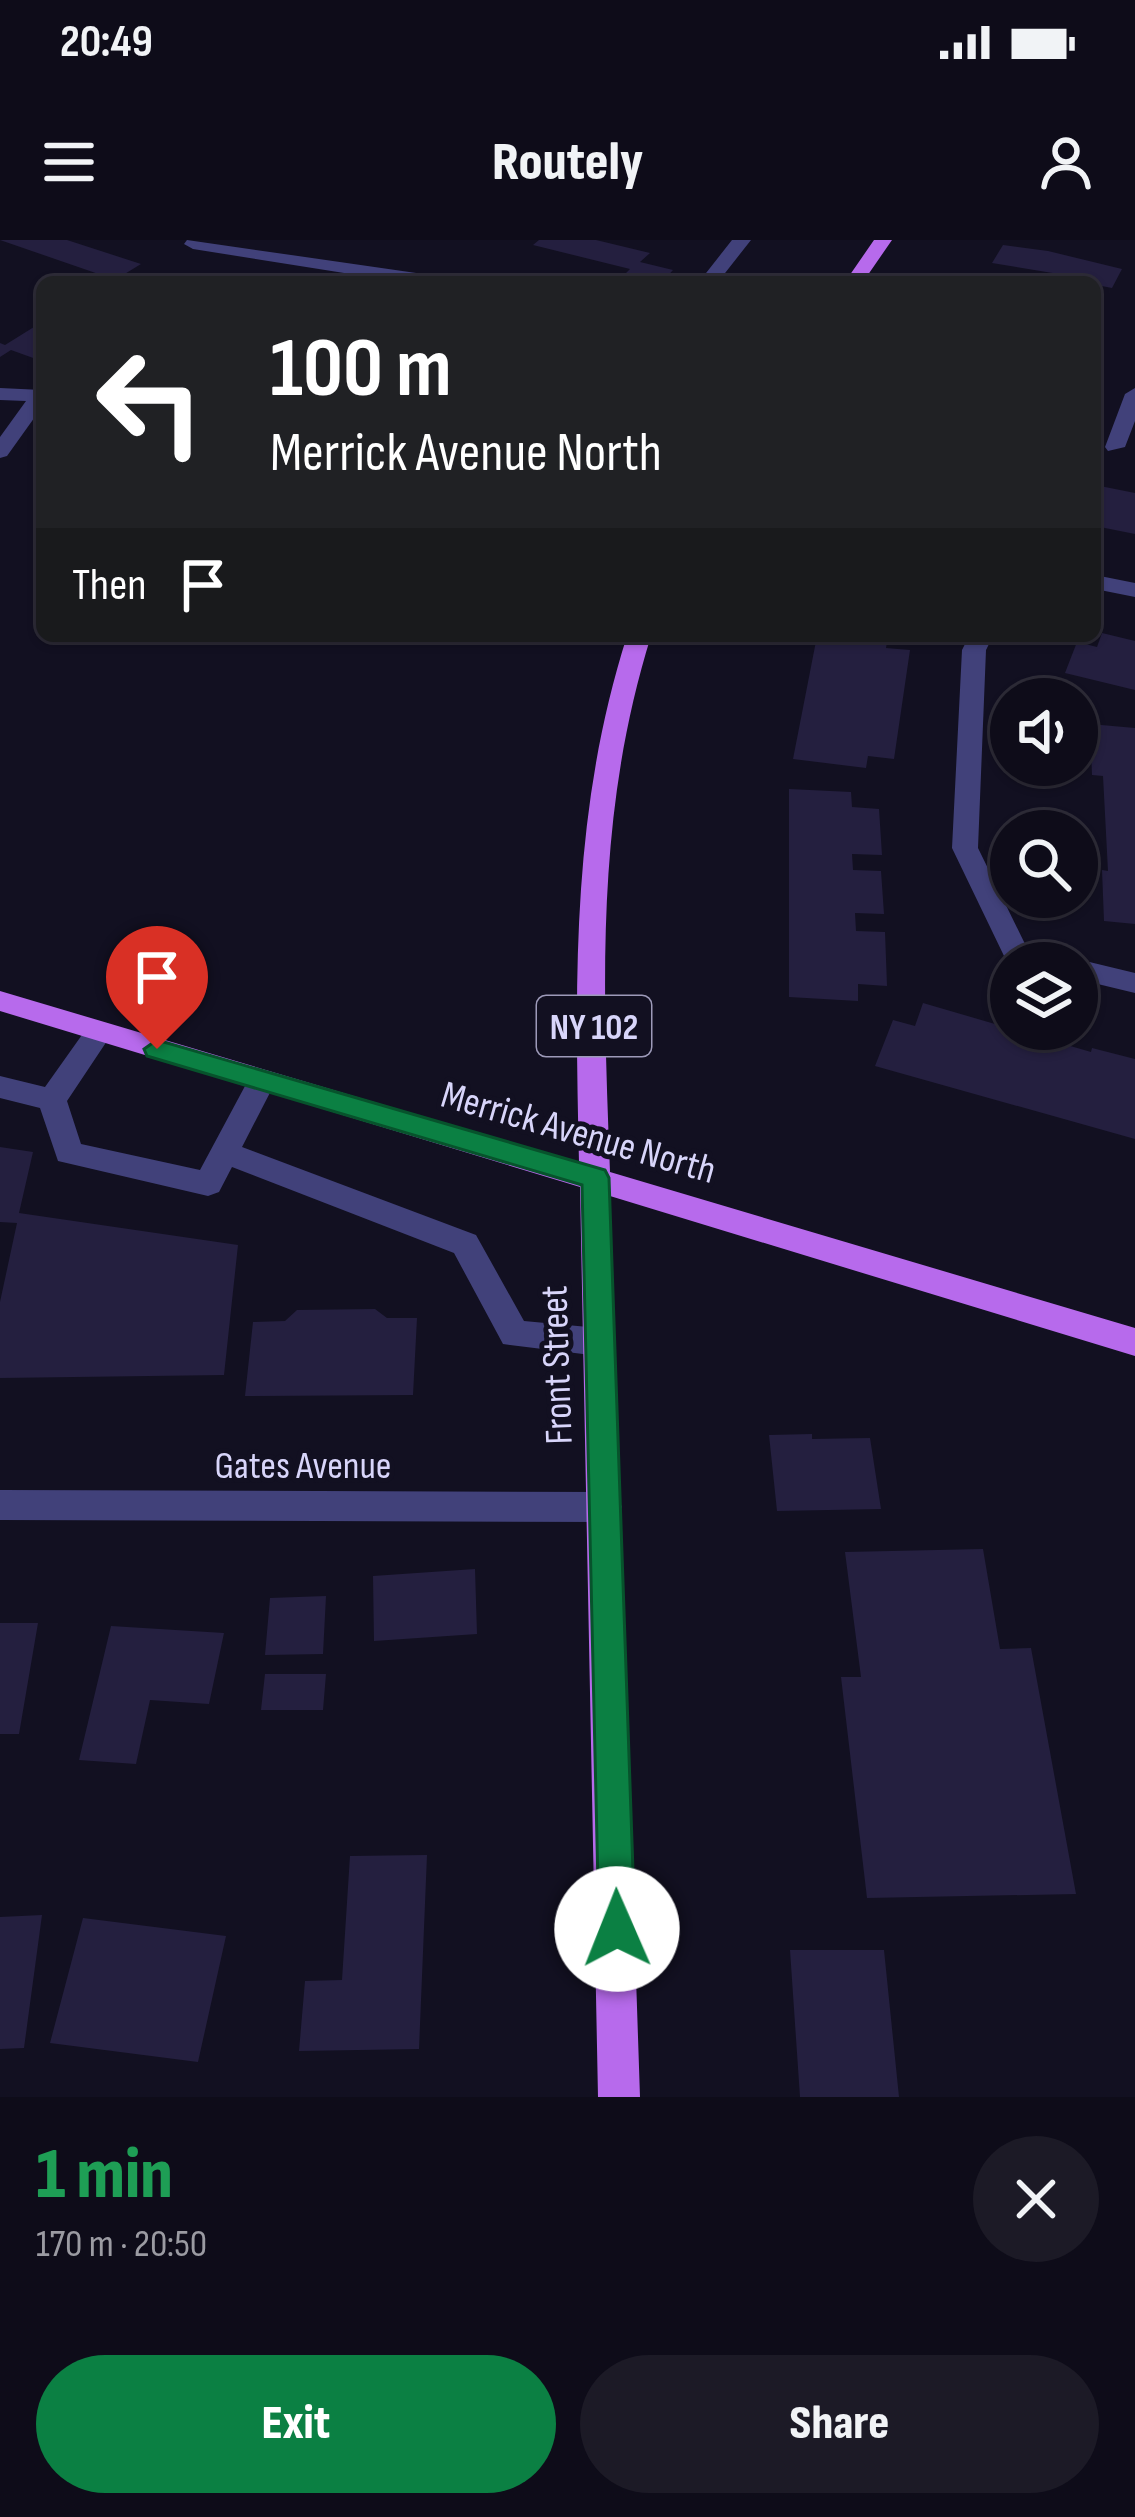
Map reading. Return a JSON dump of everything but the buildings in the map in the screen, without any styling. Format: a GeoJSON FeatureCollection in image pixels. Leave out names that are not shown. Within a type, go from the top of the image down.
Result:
{"type":"FeatureCollection","features":[{"type":"Feature","properties":{"kind":"main road"},"geometry":{"type":"LineString","coordinates":[[858,276],[884,240]]}},
{"type":"Feature","properties":{"kind":"main road","name":"Front Street"},"geometry":{"type":"LineString","coordinates":[[619,2097],[595,1178],[592,874],[612,720],[637,642]]}},
{"type":"Feature","properties":{"kind":"main road","name":"Merrick Avenue North"},"geometry":{"type":"LineString","coordinates":[[0,1001],[1135,1342]]}},
{"type":"Feature","properties":{"kind":"street"},"geometry":{"type":"LineString","coordinates":[[713,276],[742,240]]}},
{"type":"Feature","properties":{"kind":"street"},"geometry":{"type":"LineString","coordinates":[[193,244],[398,276]]}},
{"type":"Feature","properties":{"kind":"street"},"geometry":{"type":"LineString","coordinates":[[0,394],[36,396]]}},
{"type":"Feature","properties":{"kind":"street"},"geometry":{"type":"LineString","coordinates":[[1115,447],[1135,394]]}},
{"type":"Feature","properties":{"kind":"street"},"geometry":{"type":"LineString","coordinates":[[0,452],[36,402]]}},
{"type":"Feature","properties":{"kind":"street"},"geometry":{"type":"LineString","coordinates":[[1101,583],[1135,590]]}},
{"type":"Feature","properties":{"kind":"street"},"geometry":{"type":"LineString","coordinates":[[978,642],[965,848],[1012,942]]}},
{"type":"Feature","properties":{"kind":"street"},"geometry":{"type":"LineString","coordinates":[[1098,974],[1135,983]]}},
{"type":"Feature","properties":{"kind":"street"},"geometry":{"type":"LineString","coordinates":[[52,1100],[99,1032]]}},
{"type":"Feature","properties":{"kind":"street"},"geometry":{"type":"LineString","coordinates":[[52,1100],[69,1153],[208,1184],[262,1082]]}},
{"type":"Feature","properties":{"kind":"street"},"geometry":{"type":"LineString","coordinates":[[0,1087],[52,1100]]}},
{"type":"Feature","properties":{"kind":"street"},"geometry":{"type":"LineString","coordinates":[[224,1152],[465,1244],[514,1334],[599,1342]]}},
{"type":"Feature","properties":{"kind":"street","name":"Gates Avenue"},"geometry":{"type":"LineString","coordinates":[[0,1505],[605,1507]]}},
{"type":"Feature","properties":{"kind":"route"},"geometry":{"type":"LineString","coordinates":[[157,1049],[595,1178],[617,1929]]}}]}
